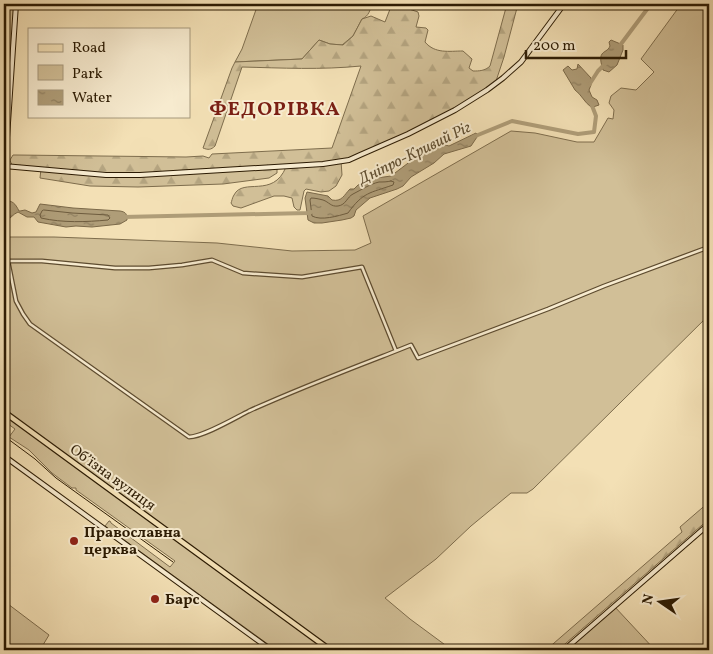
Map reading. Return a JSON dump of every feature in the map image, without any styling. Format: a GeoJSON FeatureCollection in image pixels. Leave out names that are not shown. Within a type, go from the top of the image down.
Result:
{"type":"FeatureCollection","features":[{"type":"Feature","properties":{"kind":"main road"},"geometry":{"type":"LineString","coordinates":[[16,4],[4,166],[106,175],[140,175],[323,164],[349,160],[408,134],[455,110],[495,84],[520,62],[564,4]]}},
{"type":"Feature","properties":{"kind":"main road","name":"Обʼїзна вулиця"},"geometry":{"type":"LineString","coordinates":[[4,412],[330,650]]}},
{"type":"Feature","properties":{"kind":"main road"},"geometry":{"type":"LineString","coordinates":[[4,456],[271,650]]}},
{"type":"Feature","properties":{"kind":"main road"},"geometry":{"type":"LineString","coordinates":[[564,650],[709,524]]}},
{"type":"Feature","properties":{"kind":"main road"},"geometry":{"type":"LineString","coordinates":[[259,650],[262,645]]}},
{"type":"Feature","properties":{"kind":"street"},"geometry":{"type":"LineString","coordinates":[[8,261],[16,301],[30,324],[189,437],[396,350],[412,345],[418,358],[709,247]]}},
{"type":"Feature","properties":{"kind":"street"},"geometry":{"type":"LineString","coordinates":[[4,261],[42,261],[115,268],[141,268],[182,265],[212,260],[243,273],[302,278],[362,267],[396,350]]}},
{"type":"Feature","properties":{"kind":"green space"},"geometry":{"type":"Polygon","coordinates":[[[4,4],[16,4],[4,166],[4,4]]]}},
{"type":"Feature","properties":{"kind":"green space"},"geometry":{"type":"Polygon","coordinates":[[[258,4],[372,4],[369,13],[362,19],[353,36],[342,45],[330,44],[319,40],[302,59],[235,62],[242,49],[258,4]]]}},
{"type":"Feature","properties":{"kind":"green space"},"geometry":{"type":"Polygon","coordinates":[[[392,4],[405,4],[406,8],[418,12],[419,16],[416,27],[428,30],[425,42],[429,46],[438,50],[463,51],[472,59],[469,68],[473,71],[480,71],[490,66],[507,4],[518,4],[495,84],[455,110],[408,134],[341,161],[342,175],[336,186],[329,191],[321,192],[306,189],[300,210],[294,207],[292,198],[284,196],[274,196],[241,208],[233,206],[231,203],[233,196],[238,190],[274,182],[280,177],[286,167],[277,167],[277,173],[269,178],[223,184],[138,187],[90,186],[40,178],[41,169],[15,167],[11,163],[10,160],[13,155],[203,156],[209,158],[212,154],[332,148],[361,66],[316,68],[242,67],[215,146],[209,149],[203,148],[235,62],[302,59],[319,40],[330,44],[343,45],[353,36],[362,19],[371,16],[385,22],[392,4]]]}},
{"type":"Feature","properties":{"kind":"green space"},"geometry":{"type":"Polygon","coordinates":[[[682,4],[697,5],[709,12],[709,315],[533,489],[527,493],[511,493],[471,526],[436,559],[385,598],[452,650],[276,650],[105,526],[110,521],[170,567],[175,561],[76,490],[76,488],[72,488],[52,473],[29,450],[9,437],[15,429],[4,421],[4,237],[217,243],[292,251],[355,250],[371,243],[363,216],[511,131],[535,133],[577,142],[594,142],[608,118],[613,119],[614,110],[609,103],[611,96],[621,88],[636,90],[654,72],[641,59],[682,4]]]}},
{"type":"Feature","properties":{"kind":"green space"},"geometry":{"type":"Polygon","coordinates":[[[709,502],[709,519],[558,650],[546,650],[682,532],[680,527],[709,502]]]}},
{"type":"Feature","properties":{"kind":"green space"},"geometry":{"type":"Polygon","coordinates":[[[4,601],[49,635],[40,650],[4,650],[4,601]]]}},
{"type":"Feature","properties":{"kind":"green space"},"geometry":{"type":"Polygon","coordinates":[[[614,606],[655,650],[564,650],[614,606]]]}},
{"type":"Feature","properties":{"kind":"water"},"geometry":{"type":"Polygon","coordinates":[[[611,40],[623,45],[623,50],[617,65],[609,72],[603,70],[601,56],[609,48],[611,40]]]}},
{"type":"Feature","properties":{"kind":"water"},"geometry":{"type":"Polygon","coordinates":[[[578,64],[591,78],[589,90],[599,105],[591,107],[575,90],[563,70],[568,66],[572,70],[577,69],[578,64]]]}},
{"type":"Feature","properties":{"kind":"water"},"geometry":{"type":"Polygon","coordinates":[[[476,133],[477,137],[471,146],[444,154],[434,163],[411,177],[403,186],[370,198],[356,210],[351,218],[322,223],[314,223],[308,220],[305,198],[307,192],[338,200],[350,189],[354,189],[358,185],[377,178],[391,176],[424,151],[442,144],[449,146],[476,133]]]}},
{"type":"Feature","properties":{"kind":"water"},"geometry":{"type":"Polygon","coordinates":[[[4,200],[13,203],[19,211],[36,212],[40,204],[120,211],[126,214],[127,220],[120,224],[66,227],[38,222],[34,217],[27,217],[18,212],[4,223],[4,200]]]}},
{"type":"Feature","properties":{"kind":"waterway","name":"Дніпро-Кривий Ріг"},"geometry":{"type":"LineString","coordinates":[[618,48],[651,4]]}},
{"type":"Feature","properties":{"kind":"waterway","name":"Дніпро-Кривий Ріг"},"geometry":{"type":"LineString","coordinates":[[589,85],[606,63]]}},
{"type":"Feature","properties":{"kind":"waterway","name":"Дніпро-Кривий Ріг"},"geometry":{"type":"LineString","coordinates":[[473,137],[512,121],[578,134],[594,132],[596,116],[591,103]]}},
{"type":"Feature","properties":{"kind":"waterway","name":"Дніпро-Кривий Ріг"},"geometry":{"type":"LineString","coordinates":[[123,217],[311,212]]}},
{"type":"Feature","properties":{"kind":"tram line"},"geometry":{"type":"LineString","coordinates":[[4,436],[35,459],[56,478],[173,562]]}},
{"type":"Feature","properties":{"kind":"place","name":"Православна церква"},"geometry":{"type":"Point","coordinates":[74,541]}},
{"type":"Feature","properties":{"kind":"place","name":"Барс"},"geometry":{"type":"Point","coordinates":[155,599]}},
{"type":"Feature","properties":{"kind":"district","name":"ФЕДОРІВКА"},"geometry":{"type":"Point","coordinates":[275,108]}}]}
